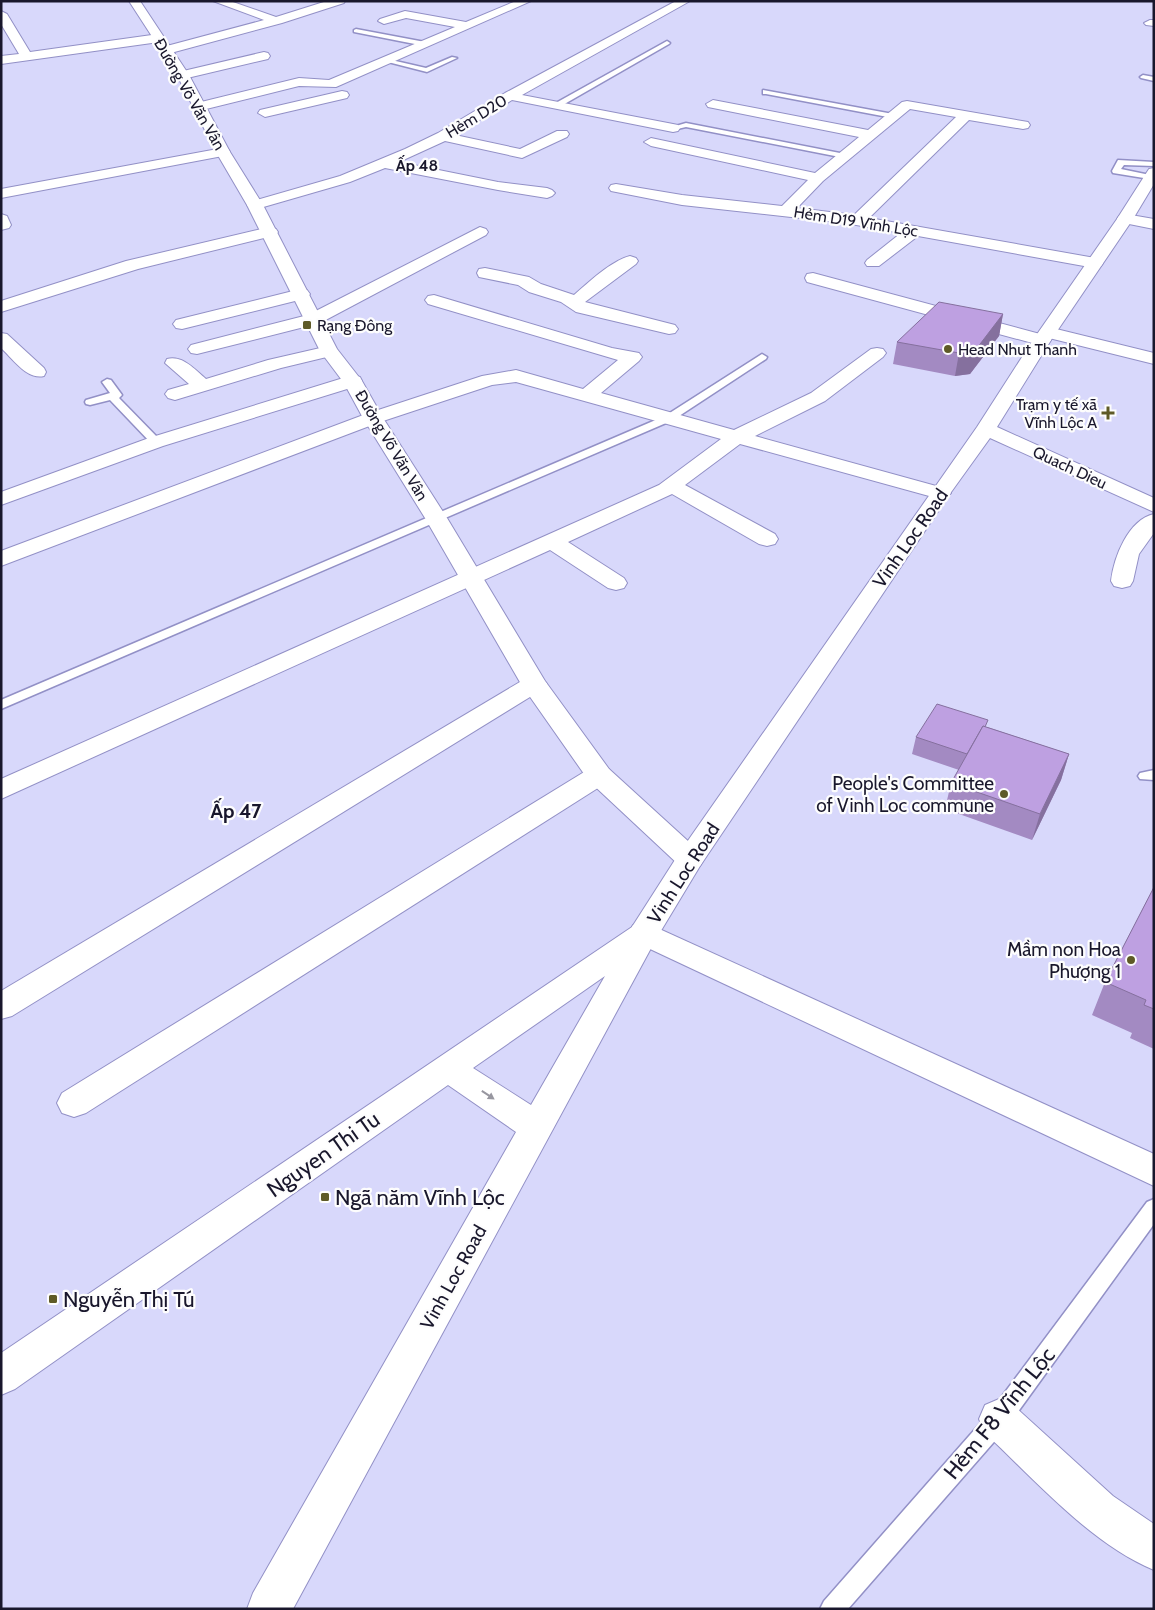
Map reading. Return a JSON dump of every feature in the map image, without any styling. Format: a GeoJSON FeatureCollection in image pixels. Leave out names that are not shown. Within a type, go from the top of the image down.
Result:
{"type":"FeatureCollection","features":[{"type":"Feature","properties":{"kind":"street","name":"Đường Võ Văn Vân"},"geometry":{"type":"LineString","coordinates":[[134,1],[183,74],[222,152],[256,205],[330,351],[353,381],[373,418],[436,518],[534,684],[599,774],[690,859]]}},
{"type":"Feature","properties":{"kind":"street"},"geometry":{"type":"LineString","coordinates":[[218,1],[302,27]]}},
{"type":"Feature","properties":{"kind":"street"},"geometry":{"type":"LineString","coordinates":[[167,50],[279,20],[340,1]]}},
{"type":"Feature","properties":{"kind":"street"},"geometry":{"type":"LineString","coordinates":[[198,107],[299,82],[331,84],[526,1]]}},
{"type":"Feature","properties":{"kind":"street","name":"Hẻm D20"},"geometry":{"type":"LineString","coordinates":[[256,205],[345,179],[384,163],[417,142],[443,136],[510,96],[685,1]]}},
{"type":"Feature","properties":{"kind":"street"},"geometry":{"type":"LineString","coordinates":[[492,5],[509,8]]}},
{"type":"Feature","properties":{"kind":"street"},"geometry":{"type":"LineString","coordinates":[[1,14],[16,43],[26,56]]}},
{"type":"Feature","properties":{"kind":"street"},"geometry":{"type":"LineString","coordinates":[[384,21],[406,14],[467,26]]}},
{"type":"Feature","properties":{"kind":"street"},"geometry":{"type":"LineString","coordinates":[[1,60],[159,38]]}},
{"type":"Feature","properties":{"kind":"street"},"geometry":{"type":"LineString","coordinates":[[183,74],[264,56]]}},
{"type":"Feature","properties":{"kind":"street"},"geometry":{"type":"LineString","coordinates":[[265,113],[345,97],[328,88],[331,84]]}},
{"type":"Feature","properties":{"kind":"street"},"geometry":{"type":"LineString","coordinates":[[510,96],[673,128]]}},
{"type":"Feature","properties":{"kind":"street"},"geometry":{"type":"LineString","coordinates":[[786,211],[818,178],[910,103],[966,115],[1023,124]]}},
{"type":"Feature","properties":{"kind":"street"},"geometry":{"type":"LineString","coordinates":[[713,104],[870,135]]}},
{"type":"Feature","properties":{"kind":"street"},"geometry":{"type":"LineString","coordinates":[[858,220],[966,115]]}},
{"type":"Feature","properties":{"kind":"street"},"geometry":{"type":"LineString","coordinates":[[443,136],[522,154],[562,134]]}},
{"type":"Feature","properties":{"kind":"street"},"geometry":{"type":"LineString","coordinates":[[651,142],[818,178]]}},
{"type":"Feature","properties":{"kind":"street"},"geometry":{"type":"LineString","coordinates":[[1,194],[222,152]]}},
{"type":"Feature","properties":{"kind":"street"},"geometry":{"type":"LineString","coordinates":[[384,163],[498,186],[546,193]]}},
{"type":"Feature","properties":{"kind":"street"},"geometry":{"type":"LineString","coordinates":[[115,171],[130,184]]}},
{"type":"Feature","properties":{"kind":"street","name":"Vinh Loc Road"},"geometry":{"type":"LineString","coordinates":[[269,1609],[644,933],[690,859],[986,428],[1045,336],[1125,219],[1153,171]]}},
{"type":"Feature","properties":{"kind":"street","name":"Hẻm D19 Vĩnh Lộc"},"geometry":{"type":"LineString","coordinates":[[616,188],[682,200],[858,220],[1095,263]]}},
{"type":"Feature","properties":{"kind":"street"},"geometry":{"type":"LineString","coordinates":[[1,219],[3,225],[1,225]]}},
{"type":"Feature","properties":{"kind":"street"},"geometry":{"type":"LineString","coordinates":[[1125,219],[1154,224]]}},
{"type":"Feature","properties":{"kind":"street"},"geometry":{"type":"LineString","coordinates":[[874,263],[915,230]]}},
{"type":"Feature","properties":{"kind":"street"},"geometry":{"type":"LineString","coordinates":[[1,307],[132,265],[270,232]]}},
{"type":"Feature","properties":{"kind":"street"},"geometry":{"type":"LineString","coordinates":[[197,349],[314,319],[480,232]]}},
{"type":"Feature","properties":{"kind":"street"},"geometry":{"type":"LineString","coordinates":[[574,303],[602,280],[630,261]]}},
{"type":"Feature","properties":{"kind":"street"},"geometry":{"type":"LineString","coordinates":[[486,272],[523,281],[536,288],[567,298],[582,308],[669,328],[587,395]]}},
{"type":"Feature","properties":{"kind":"street"},"geometry":{"type":"LineString","coordinates":[[813,278],[1045,336],[1154,359]]}},
{"type":"Feature","properties":{"kind":"street"},"geometry":{"type":"LineString","coordinates":[[182,324],[301,294]]}},
{"type":"Feature","properties":{"kind":"street"},"geometry":{"type":"LineString","coordinates":[[434,300],[608,353],[633,357]]}},
{"type":"Feature","properties":{"kind":"street"},"geometry":{"type":"LineString","coordinates":[[1,338],[37,372]]}},
{"type":"Feature","properties":{"kind":"street"},"geometry":{"type":"LineString","coordinates":[[175,394],[275,364],[330,351]]}},
{"type":"Feature","properties":{"kind":"street"},"geometry":{"type":"LineString","coordinates":[[1,790],[672,486],[738,436],[818,397],[877,354]]}},
{"type":"Feature","properties":{"kind":"street"},"geometry":{"type":"LineString","coordinates":[[174,363],[204,386]]}},
{"type":"Feature","properties":{"kind":"street"},"geometry":{"type":"LineString","coordinates":[[1,559],[373,418],[489,380],[516,376],[738,436],[940,494]]}},
{"type":"Feature","properties":{"kind":"street"},"geometry":{"type":"LineString","coordinates":[[1,498],[156,442],[353,381]]}},
{"type":"Feature","properties":{"kind":"street","name":"Quach Dieu"},"geometry":{"type":"LineString","coordinates":[[986,428],[1154,506]]}},
{"type":"Feature","properties":{"kind":"street"},"geometry":{"type":"LineString","coordinates":[[672,486],[767,539]]}},
{"type":"Feature","properties":{"kind":"street"},"geometry":{"type":"LineString","coordinates":[[1122,581],[1124,561],[1130,548],[1138,535],[1154,520]]}},
{"type":"Feature","properties":{"kind":"street"},"geometry":{"type":"LineString","coordinates":[[551,541],[616,583]]}},
{"type":"Feature","properties":{"kind":"street"},"geometry":{"type":"LineString","coordinates":[[1,1007],[534,684]]}},
{"type":"Feature","properties":{"kind":"street"},"geometry":{"type":"LineString","coordinates":[[74,1103],[599,774]]}},
{"type":"Feature","properties":{"kind":"street"},"geometry":{"type":"LineString","coordinates":[[644,933],[1154,1171]]}},
{"type":"Feature","properties":{"kind":"street","name":"Nguyen Thi Tu"},"geometry":{"type":"LineString","coordinates":[[1,1376],[644,933]]}},
{"type":"Feature","properties":{"kind":"street"},"geometry":{"type":"LineString","coordinates":[[448,1068],[536,1127]]}},
{"type":"Feature","properties":{"kind":"street"},"geometry":{"type":"LineString","coordinates":[[1000,1420],[1098,1511],[1154,1548]]}},
{"type":"Feature","properties":{"kind":"lane"},"geometry":{"type":"LineString","coordinates":[[356,30],[425,44]]}},
{"type":"Feature","properties":{"kind":"lane"},"geometry":{"type":"LineString","coordinates":[[558,104],[667,43]]}},
{"type":"Feature","properties":{"kind":"lane"},"geometry":{"type":"LineString","coordinates":[[387,61],[427,70],[454,58]]}},
{"type":"Feature","properties":{"kind":"lane"},"geometry":{"type":"LineString","coordinates":[[1143,77],[1154,79]]}},
{"type":"Feature","properties":{"kind":"lane"},"geometry":{"type":"LineString","coordinates":[[766,92],[893,116]]}},
{"type":"Feature","properties":{"kind":"lane"},"geometry":{"type":"LineString","coordinates":[[673,128],[686,125],[845,156]]}},
{"type":"Feature","properties":{"kind":"lane"},"geometry":{"type":"LineString","coordinates":[[1,705],[669,418],[762,357]]}},
{"type":"Feature","properties":{"kind":"lane"},"geometry":{"type":"LineString","coordinates":[[90,402],[117,395],[108,382]]}},
{"type":"Feature","properties":{"kind":"lane"},"geometry":{"type":"LineString","coordinates":[[112,396],[156,442]]}},
{"type":"Feature","properties":{"kind":"lane","name":"Hẻm F8 Vĩnh Lộc"},"geometry":{"type":"LineString","coordinates":[[832,1609],[1000,1420],[1154,1208]]}},
{"type":"Feature","properties":{"kind":"building"},"geometry":{"type":"Polygon","coordinates":[[[939,302],[1003,314],[974,352],[959,353],[897,342],[939,302]]]}},
{"type":"Feature","properties":{"kind":"building"},"geometry":{"type":"Polygon","coordinates":[[[937,704],[988,720],[967,754],[916,737],[937,704]]]}},
{"type":"Feature","properties":{"kind":"building"},"geometry":{"type":"Polygon","coordinates":[[[983,726],[1069,754],[1040,814],[951,783],[983,726]]]}},
{"type":"Feature","properties":{"kind":"building"},"geometry":{"type":"Polygon","coordinates":[[[1154,887],[1154,1009],[1144,1005],[1146,1000],[1105,982],[1154,887]]]}},
{"type":"Feature","properties":{"kind":"place","name":"Rạng Đông"},"geometry":{"type":"Point","coordinates":[307,325]}},
{"type":"Feature","properties":{"kind":"place","name":"Head Nhut Thanh"},"geometry":{"type":"Point","coordinates":[948,349]}},
{"type":"Feature","properties":{"kind":"place","name":"Trạm y tế xã Vĩnh Lộc A"},"geometry":{"type":"Point","coordinates":[1108,413]}},
{"type":"Feature","properties":{"kind":"place","name":"People's Committee of Vinh Loc commune"},"geometry":{"type":"Point","coordinates":[1004,794]}},
{"type":"Feature","properties":{"kind":"place","name":"Mầm non Hoa Phượng 1"},"geometry":{"type":"Point","coordinates":[1131,960]}},
{"type":"Feature","properties":{"kind":"place","name":"Ngã năm Vĩnh Lộc"},"geometry":{"type":"Point","coordinates":[325,1197]}},
{"type":"Feature","properties":{"kind":"place","name":"Nguyễn Thị Tú"},"geometry":{"type":"Point","coordinates":[53,1299]}},
{"type":"Feature","properties":{"kind":"district","name":"Ấp 48"},"geometry":{"type":"Point","coordinates":[417,165]}},
{"type":"Feature","properties":{"kind":"district","name":"Ấp 47"},"geometry":{"type":"Point","coordinates":[236,811]}}]}
